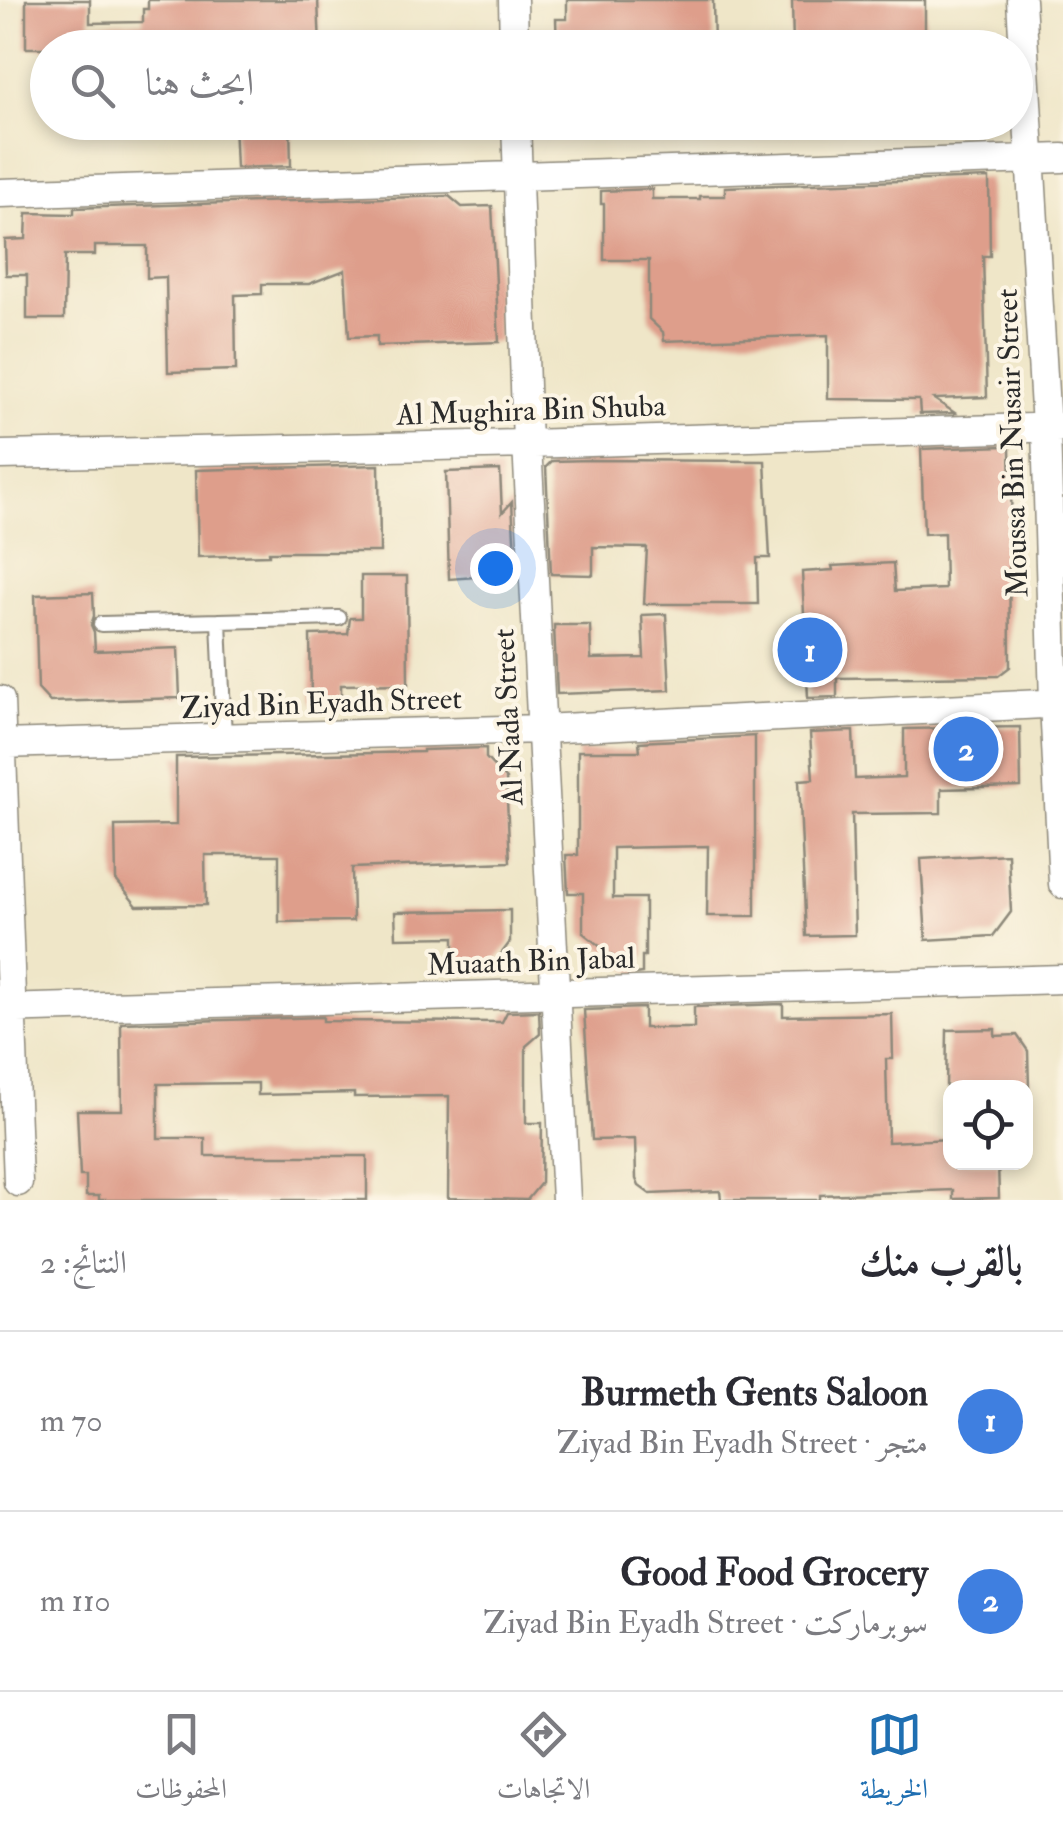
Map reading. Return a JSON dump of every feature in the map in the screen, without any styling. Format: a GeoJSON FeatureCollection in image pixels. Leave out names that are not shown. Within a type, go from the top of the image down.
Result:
{"type":"FeatureCollection","features":[{"type":"Feature","properties":{"kind":"street"},"geometry":{"type":"LineString","coordinates":[[512,0],[513,30]]}},
{"type":"Feature","properties":{"kind":"street","name":"Moussa Bin Nusair Street"},"geometry":{"type":"LineString","coordinates":[[1022,0],[1024,30]]}},
{"type":"Feature","properties":{"kind":"street","name":"Al Nada Street"},"geometry":{"type":"LineString","coordinates":[[516,140],[563,1196]]}},
{"type":"Feature","properties":{"kind":"street","name":"Moussa Bin Nusair Street"},"geometry":{"type":"LineString","coordinates":[[1030,140],[1054,427],[1063,884]]}},
{"type":"Feature","properties":{"kind":"street"},"geometry":{"type":"LineString","coordinates":[[0,193],[1063,158]]}},
{"type":"Feature","properties":{"kind":"street","name":"Al Mughira Bin Shuba"},"geometry":{"type":"LineString","coordinates":[[0,454],[528,444],[1054,427]]}},
{"type":"Feature","properties":{"kind":"street"},"geometry":{"type":"LineString","coordinates":[[0,700],[6,1008],[18,1182]]}},
{"type":"Feature","properties":{"kind":"street","name":"Ziyad Bin Eyadh Street"},"geometry":{"type":"LineString","coordinates":[[1,744],[541,729],[1058,703]]}},
{"type":"Feature","properties":{"kind":"street","name":"Muaath Bin Jabal"},"geometry":{"type":"LineString","coordinates":[[6,1008],[1063,979]]}},
{"type":"Feature","properties":{"kind":"lane"},"geometry":{"type":"LineString","coordinates":[[101,624],[339,618]]}},
{"type":"Feature","properties":{"kind":"lane"},"geometry":{"type":"LineString","coordinates":[[219,620],[224,738]]}},
{"type":"Feature","properties":{"kind":"building"},"geometry":{"type":"Polygon","coordinates":[[[26,0],[90,0],[90,23],[143,22],[148,0],[318,0],[319,30],[30,30],[30,48],[26,48],[26,0]]]}},
{"type":"Feature","properties":{"kind":"building"},"geometry":{"type":"Polygon","coordinates":[[[567,0],[713,0],[714,30],[556,30],[556,19],[567,19],[567,0]]]}},
{"type":"Feature","properties":{"kind":"building"},"geometry":{"type":"Polygon","coordinates":[[[792,0],[925,0],[925,30],[793,30],[792,0]]]}},
{"type":"Feature","properties":{"kind":"building"},"geometry":{"type":"Polygon","coordinates":[[[235,140],[290,140],[291,166],[236,168],[235,140]]]}},
{"type":"Feature","properties":{"kind":"building"},"geometry":{"type":"Polygon","coordinates":[[[989,178],[990,256],[983,256],[987,397],[934,399],[955,413],[920,414],[919,400],[828,399],[828,335],[664,341],[663,332],[649,319],[649,260],[604,260],[601,191],[652,189],[652,199],[700,199],[725,196],[725,187],[989,178]]]}},
{"type":"Feature","properties":{"kind":"building"},"geometry":{"type":"Polygon","coordinates":[[[449,196],[462,207],[492,206],[499,342],[377,346],[377,336],[349,337],[345,270],[309,284],[262,284],[262,294],[235,295],[236,370],[168,372],[166,277],[147,278],[147,246],[95,246],[95,255],[65,255],[64,319],[27,319],[27,275],[6,275],[5,240],[26,239],[27,213],[74,214],[74,208],[449,196]]]}},
{"type":"Feature","properties":{"kind":"building"},"geometry":{"type":"Polygon","coordinates":[[[921,449],[1010,449],[1012,531],[1010,667],[998,676],[837,678],[837,697],[808,698],[802,572],[833,570],[832,566],[893,563],[895,591],[945,589],[944,533],[924,534],[921,449]]]}},
{"type":"Feature","properties":{"kind":"building"},"geometry":{"type":"Polygon","coordinates":[[[552,461],[765,461],[770,558],[757,558],[758,604],[644,604],[647,548],[593,547],[593,575],[551,574],[546,467],[552,461]]]}},
{"type":"Feature","properties":{"kind":"building"},"geometry":{"type":"Polygon","coordinates":[[[379,465],[380,552],[269,552],[198,557],[196,470],[379,465]]]}},
{"type":"Feature","properties":{"kind":"building"},"geometry":{"type":"Polygon","coordinates":[[[500,470],[502,513],[512,502],[516,574],[449,579],[446,472],[500,470]]]}},
{"type":"Feature","properties":{"kind":"building"},"geometry":{"type":"Polygon","coordinates":[[[361,576],[407,576],[408,684],[341,685],[341,703],[311,703],[310,635],[348,634],[350,618],[361,618],[361,576]]]}},
{"type":"Feature","properties":{"kind":"building"},"geometry":{"type":"Polygon","coordinates":[[[93,593],[91,625],[95,651],[178,648],[180,698],[50,702],[38,689],[35,595],[93,593]]]}},
{"type":"Feature","properties":{"kind":"building"},"geometry":{"type":"Polygon","coordinates":[[[666,614],[670,690],[557,694],[554,625],[590,625],[591,659],[644,658],[642,615],[666,614]]]}},
{"type":"Feature","properties":{"kind":"building"},"geometry":{"type":"Polygon","coordinates":[[[1020,727],[1021,787],[941,789],[941,813],[852,814],[855,935],[806,936],[799,780],[813,779],[810,733],[853,731],[855,779],[904,777],[904,729],[1020,727]]]}},
{"type":"Feature","properties":{"kind":"building"},"geometry":{"type":"Polygon","coordinates":[[[755,736],[755,916],[707,916],[708,846],[613,848],[613,898],[645,898],[645,956],[642,973],[635,974],[583,933],[583,893],[568,893],[566,855],[578,855],[578,751],[640,751],[639,742],[755,736]]]}},
{"type":"Feature","properties":{"kind":"building"},"geometry":{"type":"Polygon","coordinates":[[[486,748],[486,758],[506,779],[510,862],[352,868],[353,921],[279,922],[279,855],[205,855],[206,905],[137,906],[116,880],[115,826],[176,825],[176,757],[486,748]]]}},
{"type":"Feature","properties":{"kind":"building"},"geometry":{"type":"Polygon","coordinates":[[[1008,854],[1011,912],[993,936],[926,940],[921,859],[1008,854]]]}},
{"type":"Feature","properties":{"kind":"building"},"geometry":{"type":"Polygon","coordinates":[[[510,910],[510,942],[488,971],[454,972],[454,937],[396,938],[395,912],[510,910]]]}},
{"type":"Feature","properties":{"kind":"building"},"geometry":{"type":"Polygon","coordinates":[[[783,1004],[783,1016],[892,1014],[893,1059],[886,1059],[888,1142],[943,1139],[943,1170],[998,1170],[999,1198],[953,1199],[953,1190],[820,1195],[820,1200],[721,1200],[720,1191],[650,1194],[636,1179],[635,1139],[592,1140],[584,1010],[644,1008],[644,1028],[694,1028],[694,1007],[783,1004]]]}},
{"type":"Feature","properties":{"kind":"building"},"geometry":{"type":"Polygon","coordinates":[[[539,1011],[540,1034],[526,1046],[526,1123],[542,1123],[541,1183],[527,1200],[448,1198],[449,1096],[258,1095],[258,1083],[158,1084],[158,1138],[205,1138],[205,1156],[367,1156],[367,1200],[99,1200],[99,1196],[86,1196],[86,1176],[80,1176],[77,1110],[122,1110],[121,1023],[323,1017],[323,1021],[502,1022],[507,1012],[539,1011]]]}},
{"type":"Feature","properties":{"kind":"building"},"geometry":{"type":"Polygon","coordinates":[[[995,1029],[995,1036],[1017,1035],[1028,1051],[1029,1080],[946,1080],[947,1030],[995,1029]]]}},
{"type":"Feature","properties":{"kind":"place","name":"Burmeth Gents Saloon"},"geometry":{"type":"Point","coordinates":[810,650]}},
{"type":"Feature","properties":{"kind":"place","name":"Good Food Grocery"},"geometry":{"type":"Point","coordinates":[966,749]}}]}
